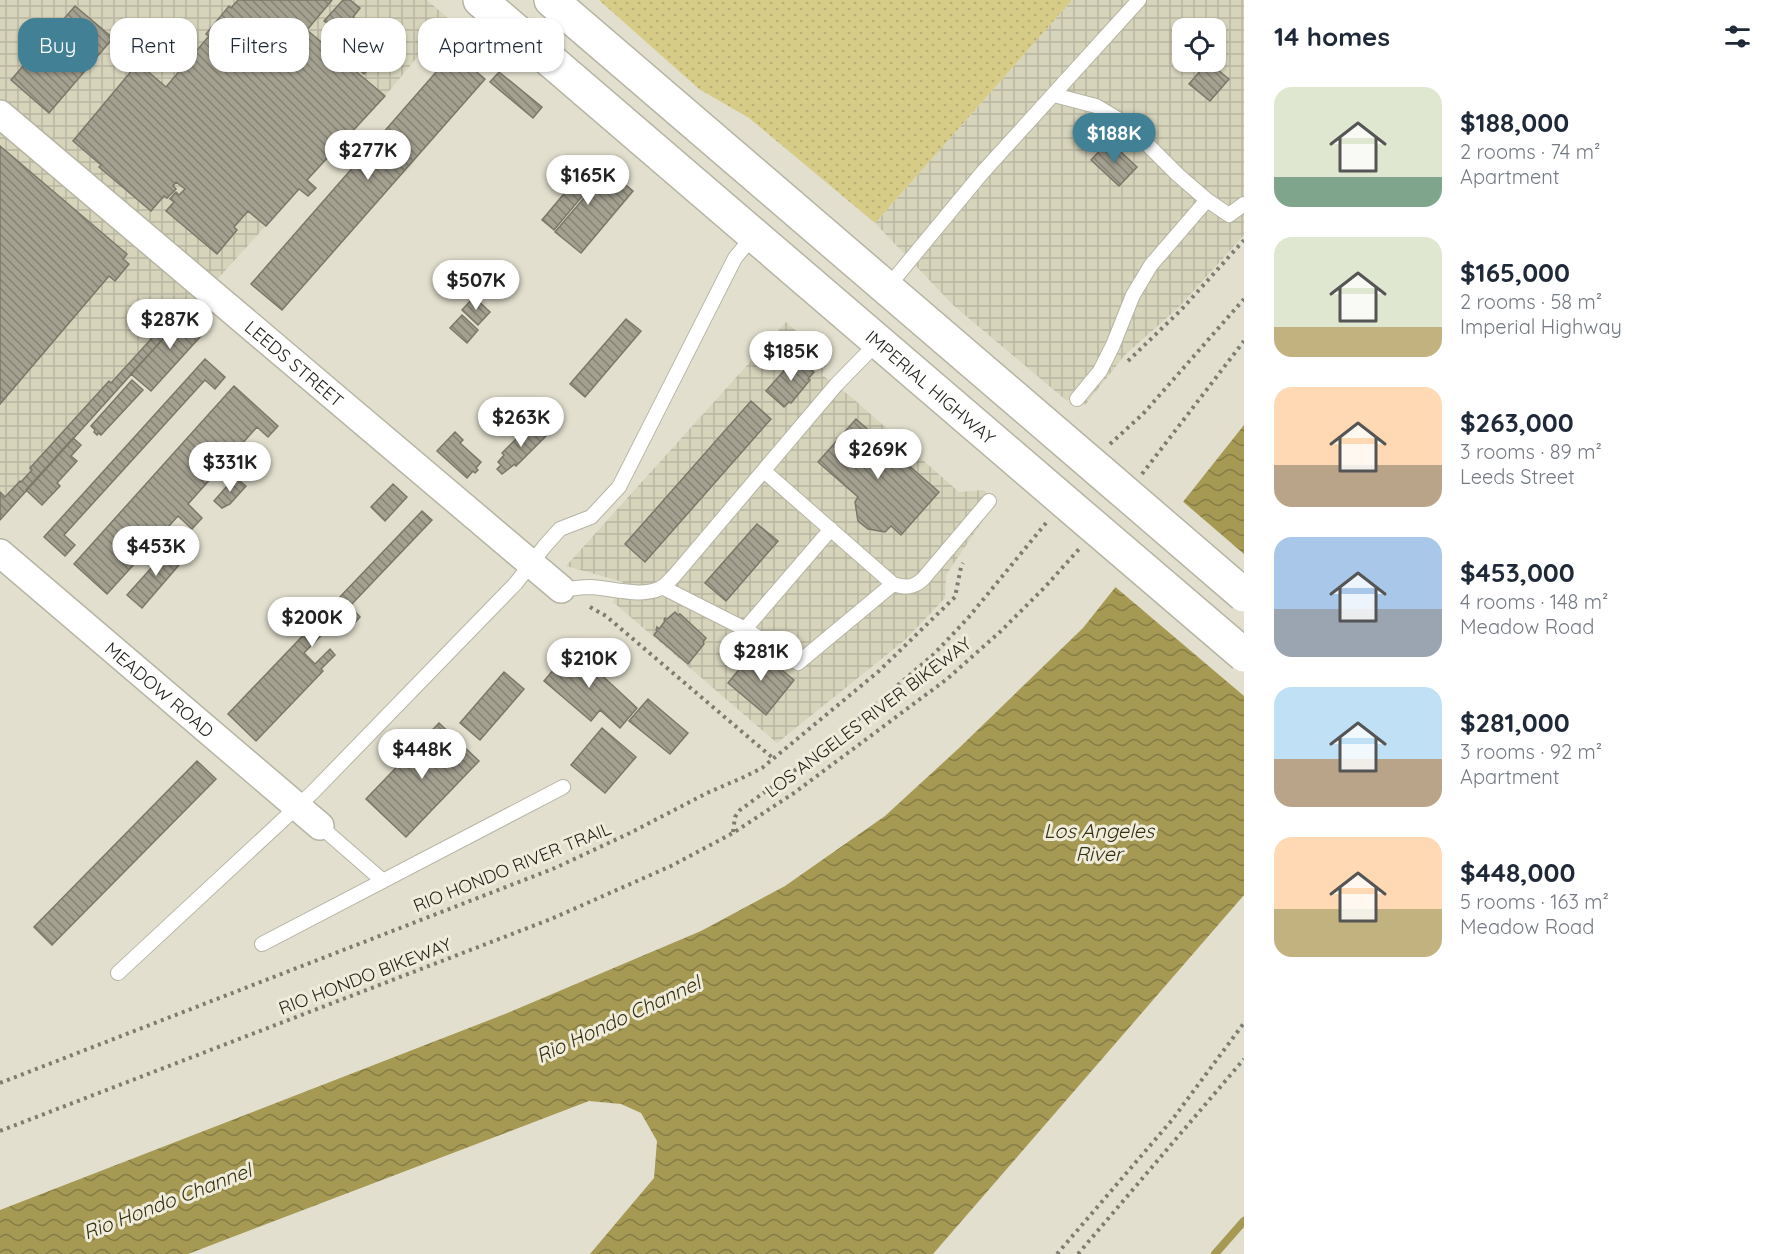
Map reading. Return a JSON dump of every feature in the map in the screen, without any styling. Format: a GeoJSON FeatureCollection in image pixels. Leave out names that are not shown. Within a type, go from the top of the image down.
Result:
{"type":"FeatureCollection","features":[{"type":"Feature","properties":{"kind":"main road","name":"IMPERIAL HIGHWAY"},"geometry":{"type":"LineString","coordinates":[[480,0],[501,18]]}},
{"type":"Feature","properties":{"kind":"main road"},"geometry":{"type":"LineString","coordinates":[[541,18],[553,2],[1244,595]]}},
{"type":"Feature","properties":{"kind":"main road","name":"IMPERIAL HIGHWAY"},"geometry":{"type":"LineString","coordinates":[[564,72],[1244,655]]}},
{"type":"Feature","properties":{"kind":"street","name":"LEEDS STREET"},"geometry":{"type":"LineString","coordinates":[[0,114],[561,590]]}},
{"type":"Feature","properties":{"kind":"street","name":"MEADOW ROAD"},"geometry":{"type":"LineString","coordinates":[[0,554],[320,826]]}},
{"type":"Feature","properties":{"kind":"lane"},"geometry":{"type":"LineString","coordinates":[[886,289],[982,173],[1140,0]]}},
{"type":"Feature","properties":{"kind":"lane"},"geometry":{"type":"LineString","coordinates":[[1054,95],[1096,106],[1128,125],[1178,175],[1229,215],[1244,204]]}},
{"type":"Feature","properties":{"kind":"lane"},"geometry":{"type":"LineString","coordinates":[[1077,399],[1100,370],[1113,345],[1133,295],[1151,266],[1207,200]]}},
{"type":"Feature","properties":{"kind":"lane"},"geometry":{"type":"LineString","coordinates":[[118,973],[298,807],[516,583],[560,529],[591,517],[619,487],[735,258],[754,235]]}},
{"type":"Feature","properties":{"kind":"lane"},"geometry":{"type":"LineString","coordinates":[[561,590],[587,587],[646,593],[662,587],[675,575],[836,385],[879,341]]}},
{"type":"Feature","properties":{"kind":"lane"},"geometry":{"type":"LineString","coordinates":[[764,471],[893,584],[904,588],[915,586],[923,579],[989,501]]}},
{"type":"Feature","properties":{"kind":"lane"},"geometry":{"type":"LineString","coordinates":[[746,629],[831,529]]}},
{"type":"Feature","properties":{"kind":"lane"},"geometry":{"type":"LineString","coordinates":[[662,587],[746,629],[798,663],[893,584]]}},
{"type":"Feature","properties":{"kind":"lane"},"geometry":{"type":"LineString","coordinates":[[262,944],[563,786]]}},
{"type":"Feature","properties":{"kind":"lane"},"geometry":{"type":"LineString","coordinates":[[320,826],[383,881]]}},
{"type":"Feature","properties":{"kind":"path"},"geometry":{"type":"LineString","coordinates":[[1123,367],[1180,310],[1244,240]]}},
{"type":"Feature","properties":{"kind":"path"},"geometry":{"type":"LineString","coordinates":[[1095,468],[1244,299]]}},
{"type":"Feature","properties":{"kind":"path"},"geometry":{"type":"LineString","coordinates":[[1138,479],[1244,341]]}},
{"type":"Feature","properties":{"kind":"path"},"geometry":{"type":"LineString","coordinates":[[733,833],[735,818],[740,810],[824,749],[934,654],[969,618],[1067,504]]}},
{"type":"Feature","properties":{"kind":"path","name":"LOS ANGELES RIVER BIKEWAY"},"geometry":{"type":"LineString","coordinates":[[733,833],[794,794],[947,679],[1023,609],[1082,545]]}},
{"type":"Feature","properties":{"kind":"path","name":"RIO HONDO RIVER TRAIL"},"geometry":{"type":"LineString","coordinates":[[0,1083],[555,868],[630,834],[707,793],[744,777],[774,759],[879,671],[954,597],[961,567],[967,558]]}},
{"type":"Feature","properties":{"kind":"path"},"geometry":{"type":"LineString","coordinates":[[561,590],[606,616],[774,759]]}},
{"type":"Feature","properties":{"kind":"path","name":"RIO HONDO BIKEWAY"},"geometry":{"type":"LineString","coordinates":[[0,1131],[551,919],[671,866],[733,833]]}},
{"type":"Feature","properties":{"kind":"path"},"geometry":{"type":"LineString","coordinates":[[1057,1254],[1172,1120],[1244,1023]]}},
{"type":"Feature","properties":{"kind":"path"},"geometry":{"type":"LineString","coordinates":[[1078,1254],[1244,1059]]}},
{"type":"Feature","properties":{"kind":"shaded area"},"geometry":{"type":"Polygon","coordinates":[[[0,0],[427,0],[448,18],[418,18],[418,56],[406,71],[406,18],[321,18],[321,72],[405,72],[0,520],[0,0]]]}},
{"type":"Feature","properties":{"kind":"shaded area"},"geometry":{"type":"Polygon","coordinates":[[[599,0],[1072,0],[875,223],[749,118],[699,89],[599,0]]]}},
{"type":"Feature","properties":{"kind":"shaded area"},"geometry":{"type":"Polygon","coordinates":[[[1072,0],[1244,0],[1244,235],[1179,307],[1125,355],[1085,405],[1072,395],[1067,401],[953,305],[875,223],[1072,0]]]}},
{"type":"Feature","properties":{"kind":"shaded area"},"geometry":{"type":"Polygon","coordinates":[[[786,322],[829,360],[822,375],[850,396],[959,492],[984,490],[996,501],[946,575],[945,598],[905,640],[777,743],[613,602],[623,582],[566,566],[786,322]]]}},
{"type":"Feature","properties":{"kind":"water","name":"Los Angeles River"},"geometry":{"type":"Polygon","coordinates":[[[1244,425],[1244,895],[933,1254],[590,1254],[654,1178],[657,1141],[641,1113],[621,1104],[589,1101],[188,1254],[0,1254],[0,1210],[505,1014],[701,931],[785,886],[885,816],[1083,628],[1244,425]]]}},
{"type":"Feature","properties":{"kind":"pier"},"geometry":{"type":"Polygon","coordinates":[[[1180,499],[1244,554],[1244,696],[1113,585],[1180,499]]]}},
{"type":"Feature","properties":{"kind":"building"},"geometry":{"type":"Polygon","coordinates":[[[238,0],[332,0],[309,28],[309,18],[219,18],[229,6],[231,8],[238,0]]]}},
{"type":"Feature","properties":{"kind":"building"},"geometry":{"type":"Polygon","coordinates":[[[343,0],[350,0],[360,8],[354,18],[327,18],[343,0]]]}},
{"type":"Feature","properties":{"kind":"building"},"geometry":{"type":"Polygon","coordinates":[[[75,6],[89,18],[65,18],[75,6]]]}},
{"type":"Feature","properties":{"kind":"building"},"geometry":{"type":"Polygon","coordinates":[[[98,25],[110,35],[110,42],[98,56],[98,25]]]}},
{"type":"Feature","properties":{"kind":"building"},"geometry":{"type":"Polygon","coordinates":[[[309,32],[321,42],[321,72],[357,72],[385,96],[349,135],[357,142],[349,150],[341,143],[307,180],[316,188],[308,196],[299,189],[266,226],[248,211],[234,227],[237,230],[217,254],[166,211],[174,202],[170,199],[176,192],[179,195],[185,189],[176,182],[173,186],[176,189],[167,198],[164,196],[151,211],[99,167],[101,165],[73,141],[130,72],[148,72],[166,87],[179,72],[197,72],[197,50],[209,36],[209,72],[309,72],[309,32]]]}},
{"type":"Feature","properties":{"kind":"building"},"geometry":{"type":"Polygon","coordinates":[[[18,72],[84,72],[49,113],[11,80],[18,72]]]}},
{"type":"Feature","properties":{"kind":"building"},"geometry":{"type":"Polygon","coordinates":[[[436,72],[477,72],[485,79],[282,310],[251,284],[436,72]]]}},
{"type":"Feature","properties":{"kind":"building"},"geometry":{"type":"Polygon","coordinates":[[[499,72],[542,107],[533,118],[490,82],[499,72]]]}},
{"type":"Feature","properties":{"kind":"building"},"geometry":{"type":"Polygon","coordinates":[[[1199,72],[1220,72],[1229,79],[1210,101],[1189,84],[1199,72]]]}},
{"type":"Feature","properties":{"kind":"building"},"geometry":{"type":"Polygon","coordinates":[[[1109,141],[1137,167],[1119,186],[1091,160],[1109,141]]]}},
{"type":"Feature","properties":{"kind":"building"},"geometry":{"type":"Polygon","coordinates":[[[0,146],[127,254],[123,259],[129,264],[115,281],[109,276],[0,404],[0,146]]]}},
{"type":"Feature","properties":{"kind":"building"},"geometry":{"type":"Polygon","coordinates":[[[594,158],[633,191],[581,253],[555,232],[607,171],[605,169],[554,230],[542,220],[594,158]]]}},
{"type":"Feature","properties":{"kind":"building"},"geometry":{"type":"Polygon","coordinates":[[[474,297],[490,312],[478,325],[462,310],[474,297]]]}},
{"type":"Feature","properties":{"kind":"building"},"geometry":{"type":"Polygon","coordinates":[[[184,303],[190,309],[0,520],[0,492],[5,497],[21,482],[32,470],[30,468],[109,381],[111,383],[184,303]]]}},
{"type":"Feature","properties":{"kind":"building"},"geometry":{"type":"Polygon","coordinates":[[[190,309],[210,326],[151,391],[131,374],[190,309]]]}},
{"type":"Feature","properties":{"kind":"building"},"geometry":{"type":"Polygon","coordinates":[[[462,315],[478,330],[467,343],[450,328],[462,315]]]}},
{"type":"Feature","properties":{"kind":"building"},"geometry":{"type":"Polygon","coordinates":[[[626,319],[641,331],[585,397],[570,384],[626,319]]]}},
{"type":"Feature","properties":{"kind":"building"},"geometry":{"type":"Polygon","coordinates":[[[797,356],[814,372],[791,403],[789,402],[784,407],[766,391],[797,356]]]}},
{"type":"Feature","properties":{"kind":"building"},"geometry":{"type":"Polygon","coordinates":[[[205,359],[225,377],[215,389],[205,380],[64,535],[75,545],[65,556],[44,537],[205,359]]]}},
{"type":"Feature","properties":{"kind":"building"},"geometry":{"type":"Polygon","coordinates":[[[132,380],[143,390],[101,435],[98,433],[97,435],[91,426],[132,380]]]}},
{"type":"Feature","properties":{"kind":"building"},"geometry":{"type":"Polygon","coordinates":[[[234,386],[278,426],[268,437],[257,427],[188,504],[202,518],[192,529],[178,516],[107,594],[74,564],[234,386]]]}},
{"type":"Feature","properties":{"kind":"building"},"geometry":{"type":"Polygon","coordinates":[[[751,401],[771,419],[645,562],[625,544],[751,401]]]}},
{"type":"Feature","properties":{"kind":"building"},"geometry":{"type":"Polygon","coordinates":[[[856,419],[939,492],[901,535],[891,526],[885,532],[868,529],[858,521],[855,502],[858,497],[818,462],[856,419]]]}},
{"type":"Feature","properties":{"kind":"building"},"geometry":{"type":"Polygon","coordinates":[[[532,423],[546,436],[516,466],[515,464],[502,474],[497,469],[501,465],[498,462],[504,455],[502,453],[532,423]]]}},
{"type":"Feature","properties":{"kind":"building"},"geometry":{"type":"Polygon","coordinates":[[[455,432],[463,440],[460,443],[481,462],[476,468],[478,470],[475,473],[473,471],[467,478],[437,451],[455,432]]]}},
{"type":"Feature","properties":{"kind":"building"},"geometry":{"type":"Polygon","coordinates":[[[73,438],[81,445],[71,456],[77,461],[57,483],[60,486],[42,505],[26,490],[73,438]]]}},
{"type":"Feature","properties":{"kind":"building"},"geometry":{"type":"Polygon","coordinates":[[[235,477],[246,486],[230,504],[222,508],[214,501],[235,477]]]}},
{"type":"Feature","properties":{"kind":"building"},"geometry":{"type":"Polygon","coordinates":[[[393,484],[407,497],[385,521],[371,507],[393,484]]]}},
{"type":"Feature","properties":{"kind":"building"},"geometry":{"type":"Polygon","coordinates":[[[422,511],[432,520],[350,606],[360,617],[350,628],[339,617],[304,653],[315,664],[330,649],[335,655],[321,669],[323,671],[256,741],[228,714],[422,511]]]}},
{"type":"Feature","properties":{"kind":"building"},"geometry":{"type":"Polygon","coordinates":[[[757,524],[778,541],[726,601],[705,583],[757,524]]]}},
{"type":"Feature","properties":{"kind":"building"},"geometry":{"type":"Polygon","coordinates":[[[171,546],[185,558],[142,608],[127,595],[171,546]]]}},
{"type":"Feature","properties":{"kind":"building"},"geometry":{"type":"Polygon","coordinates":[[[675,612],[706,638],[688,664],[654,635],[657,627],[659,629],[665,618],[667,619],[675,612]]]}},
{"type":"Feature","properties":{"kind":"building"},"geometry":{"type":"Polygon","coordinates":[[[573,647],[597,667],[595,669],[637,708],[620,728],[600,710],[591,721],[544,681],[573,647]]]}},
{"type":"Feature","properties":{"kind":"building"},"geometry":{"type":"Polygon","coordinates":[[[756,649],[794,680],[766,715],[728,683],[756,649]]]}},
{"type":"Feature","properties":{"kind":"building"},"geometry":{"type":"Polygon","coordinates":[[[504,672],[524,689],[480,740],[460,723],[504,672]]]}},
{"type":"Feature","properties":{"kind":"building"},"geometry":{"type":"Polygon","coordinates":[[[648,699],[688,733],[670,754],[629,721],[648,699]]]}},
{"type":"Feature","properties":{"kind":"building"},"geometry":{"type":"Polygon","coordinates":[[[439,723],[479,761],[406,837],[366,799],[439,723]]]}},
{"type":"Feature","properties":{"kind":"building"},"geometry":{"type":"Polygon","coordinates":[[[602,728],[636,757],[605,793],[571,765],[602,728]]]}},
{"type":"Feature","properties":{"kind":"building"},"geometry":{"type":"Polygon","coordinates":[[[197,761],[216,779],[52,945],[34,927],[197,761]]]}},
{"type":"Feature","properties":{"kind":"waterway"},"geometry":{"type":"LineString","coordinates":[[1215,1254],[1244,1221]]}},
{"type":"Feature","properties":{"kind":"water label","name":"Rio Hondo Channel"},"geometry":{"type":"Point","coordinates":[618,1019]}},
{"type":"Feature","properties":{"kind":"water label","name":"Rio Hondo Channel"},"geometry":{"type":"Point","coordinates":[167,1201]}}]}
